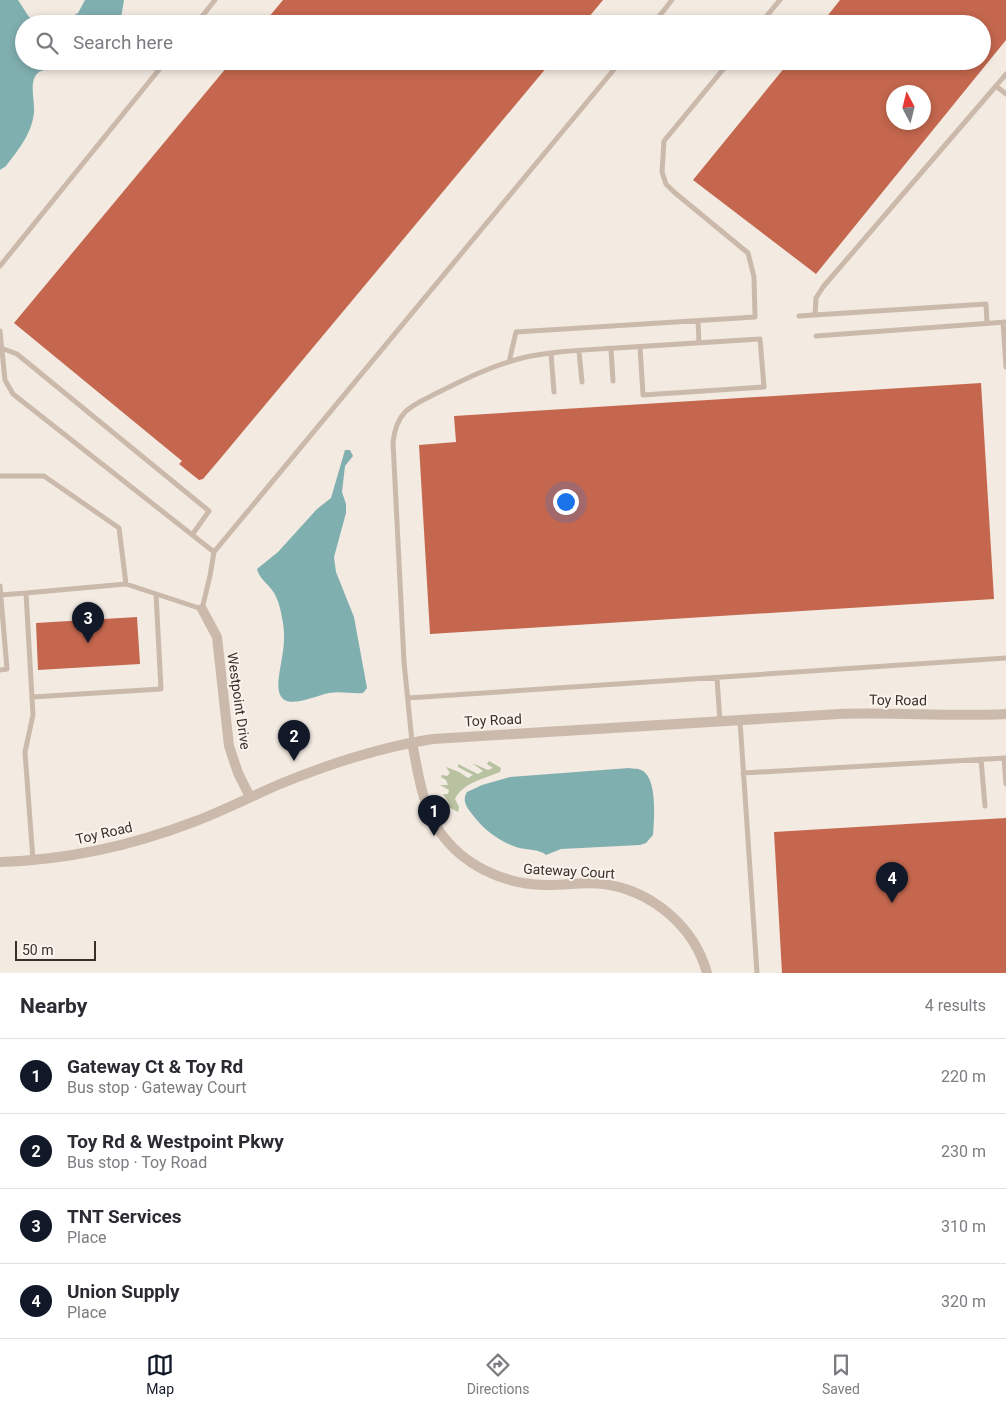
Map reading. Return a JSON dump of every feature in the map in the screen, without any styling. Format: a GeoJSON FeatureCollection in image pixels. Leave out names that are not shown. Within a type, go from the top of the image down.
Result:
{"type":"FeatureCollection","features":[{"type":"Feature","properties":{"kind":"street","name":"Westpoint Drive"},"geometry":{"type":"LineString","coordinates":[[202,609],[217,637],[229,746],[238,773],[250,797]]}},
{"type":"Feature","properties":{"kind":"street","name":"Toy Road"},"geometry":{"type":"LineString","coordinates":[[0,862],[33,860],[87,852],[135,841],[197,821],[250,797],[323,768],[412,742],[459,736],[880,713],[959,716],[1006,714]]}},
{"type":"Feature","properties":{"kind":"street","name":"Gateway Court"},"geometry":{"type":"LineString","coordinates":[[412,742],[423,796],[434,821],[448,841],[466,858],[499,877],[518,882],[545,885],[604,884],[626,889],[642,896],[659,906],[676,920],[689,936],[707,973]]}},
{"type":"Feature","properties":{"kind":"lane"},"geometry":{"type":"LineString","coordinates":[[203,15],[215,0]]}},
{"type":"Feature","properties":{"kind":"lane"},"geometry":{"type":"LineString","coordinates":[[660,15],[672,0]]}},
{"type":"Feature","properties":{"kind":"lane"},"geometry":{"type":"LineString","coordinates":[[768,15],[780,0]]}},
{"type":"Feature","properties":{"kind":"lane"},"geometry":{"type":"LineString","coordinates":[[0,266],[159,70]]}},
{"type":"Feature","properties":{"kind":"lane"},"geometry":{"type":"LineString","coordinates":[[0,595],[126,584],[202,609],[214,552],[615,70]]}},
{"type":"Feature","properties":{"kind":"lane"},"geometry":{"type":"LineString","coordinates":[[509,362],[516,332],[755,317],[754,277],[748,253],[674,192],[666,184],[662,172],[664,141],[723,70]]}},
{"type":"Feature","properties":{"kind":"lane"},"geometry":{"type":"LineString","coordinates":[[815,315],[816,298],[824,287],[1006,74]]}},
{"type":"Feature","properties":{"kind":"lane"},"geometry":{"type":"LineString","coordinates":[[996,86],[1006,94]]}},
{"type":"Feature","properties":{"kind":"lane"},"geometry":{"type":"LineString","coordinates":[[799,316],[986,304],[987,323]]}},
{"type":"Feature","properties":{"kind":"lane"},"geometry":{"type":"LineString","coordinates":[[698,321],[699,343]]}},
{"type":"Feature","properties":{"kind":"lane"},"geometry":{"type":"LineString","coordinates":[[816,336],[1005,322],[1006,367]]}},
{"type":"Feature","properties":{"kind":"lane"},"geometry":{"type":"LineString","coordinates":[[0,331],[5,380],[13,394],[214,552]]}},
{"type":"Feature","properties":{"kind":"lane"},"geometry":{"type":"LineString","coordinates":[[412,742],[393,452],[396,427],[403,412],[411,406],[458,383],[509,362],[579,351],[760,339],[764,387],[643,394],[640,347]]}},
{"type":"Feature","properties":{"kind":"lane"},"geometry":{"type":"LineString","coordinates":[[1,348],[17,354],[209,511],[192,535]]}},
{"type":"Feature","properties":{"kind":"lane"},"geometry":{"type":"LineString","coordinates":[[611,349],[613,381]]}},
{"type":"Feature","properties":{"kind":"lane"},"geometry":{"type":"LineString","coordinates":[[579,351],[582,382]]}},
{"type":"Feature","properties":{"kind":"lane"},"geometry":{"type":"LineString","coordinates":[[551,354],[554,392]]}},
{"type":"Feature","properties":{"kind":"lane"},"geometry":{"type":"LineString","coordinates":[[0,476],[44,476],[119,528],[126,584]]}},
{"type":"Feature","properties":{"kind":"lane"},"geometry":{"type":"LineString","coordinates":[[0,586],[7,669],[0,670]]}},
{"type":"Feature","properties":{"kind":"lane"},"geometry":{"type":"LineString","coordinates":[[26,592],[33,715],[25,752],[33,860]]}},
{"type":"Feature","properties":{"kind":"lane"},"geometry":{"type":"LineString","coordinates":[[32,697],[161,689],[156,594]]}},
{"type":"Feature","properties":{"kind":"lane"},"geometry":{"type":"LineString","coordinates":[[408,698],[1006,658]]}},
{"type":"Feature","properties":{"kind":"lane"},"geometry":{"type":"LineString","coordinates":[[717,678],[720,722]]}},
{"type":"Feature","properties":{"kind":"lane"},"geometry":{"type":"LineString","coordinates":[[740,720],[757,973]]}},
{"type":"Feature","properties":{"kind":"lane"},"geometry":{"type":"LineString","coordinates":[[743,773],[1005,758],[1006,784]]}},
{"type":"Feature","properties":{"kind":"lane"},"geometry":{"type":"LineString","coordinates":[[982,759],[985,806]]}},
{"type":"Feature","properties":{"kind":"green space"},"geometry":{"type":"Polygon","coordinates":[[[489,761],[501,768],[500,772],[469,785],[458,793],[455,799],[459,807],[458,812],[445,805],[445,803],[449,803],[443,794],[448,794],[449,790],[440,785],[448,785],[446,780],[441,777],[442,775],[447,776],[450,773],[446,767],[468,778],[473,775],[458,767],[458,764],[478,774],[483,771],[472,763],[488,770],[493,768],[487,764],[489,761]]]}},
{"type":"Feature","properties":{"kind":"water"},"geometry":{"type":"Polygon","coordinates":[[[0,0],[18,0],[28,15],[15,15],[15,70],[43,70],[39,72],[34,80],[33,120],[24,141],[6,166],[0,170],[0,0]]]}},
{"type":"Feature","properties":{"kind":"water"},"geometry":{"type":"Polygon","coordinates":[[[85,0],[124,0],[122,15],[74,15],[78,13],[85,0]]]}},
{"type":"Feature","properties":{"kind":"water"},"geometry":{"type":"Polygon","coordinates":[[[345,450],[350,450],[353,456],[345,466],[342,492],[346,504],[346,513],[334,557],[336,572],[354,617],[367,688],[363,693],[333,692],[302,701],[286,701],[281,697],[279,689],[284,637],[283,623],[278,601],[270,587],[261,578],[257,569],[278,552],[317,509],[331,498],[345,450]]]}},
{"type":"Feature","properties":{"kind":"water"},"geometry":{"type":"Polygon","coordinates":[[[629,768],[640,769],[646,774],[653,790],[653,835],[646,843],[640,845],[561,849],[546,855],[516,847],[497,838],[476,819],[465,803],[467,792],[482,785],[510,777],[629,768]]]}},
{"type":"Feature","properties":{"kind":"building"},"geometry":{"type":"Polygon","coordinates":[[[283,0],[603,0],[590,15],[270,15],[283,0]]]}},
{"type":"Feature","properties":{"kind":"building"},"geometry":{"type":"Polygon","coordinates":[[[840,0],[1006,0],[1006,40],[991,58],[991,15],[828,15],[840,0]]]}},
{"type":"Feature","properties":{"kind":"building"},"geometry":{"type":"Polygon","coordinates":[[[225,70],[544,70],[203,479],[199,480],[179,464],[182,461],[14,323],[225,70]]]}},
{"type":"Feature","properties":{"kind":"building"},"geometry":{"type":"Polygon","coordinates":[[[783,70],[982,70],[816,274],[693,180],[783,70]]]}},
{"type":"Feature","properties":{"kind":"building"},"geometry":{"type":"Polygon","coordinates":[[[981,383],[994,599],[430,634],[419,445],[456,442],[454,416],[981,383]]]}},
{"type":"Feature","properties":{"kind":"building"},"geometry":{"type":"Polygon","coordinates":[[[137,617],[140,664],[38,670],[36,623],[137,617]]]}},
{"type":"Feature","properties":{"kind":"building"},"geometry":{"type":"Polygon","coordinates":[[[1006,818],[1006,973],[782,973],[774,832],[1006,818]]]}},
{"type":"Feature","properties":{"kind":"place","name":"TNT Services"},"geometry":{"type":"Point","coordinates":[88,643]}},
{"type":"Feature","properties":{"kind":"place","name":"Toy Rd & Westpoint Pkwy"},"geometry":{"type":"Point","coordinates":[294,761]}},
{"type":"Feature","properties":{"kind":"place","name":"Gateway Ct & Toy Rd"},"geometry":{"type":"Point","coordinates":[434,836]}},
{"type":"Feature","properties":{"kind":"place","name":"Union Supply"},"geometry":{"type":"Point","coordinates":[892,903]}}]}
